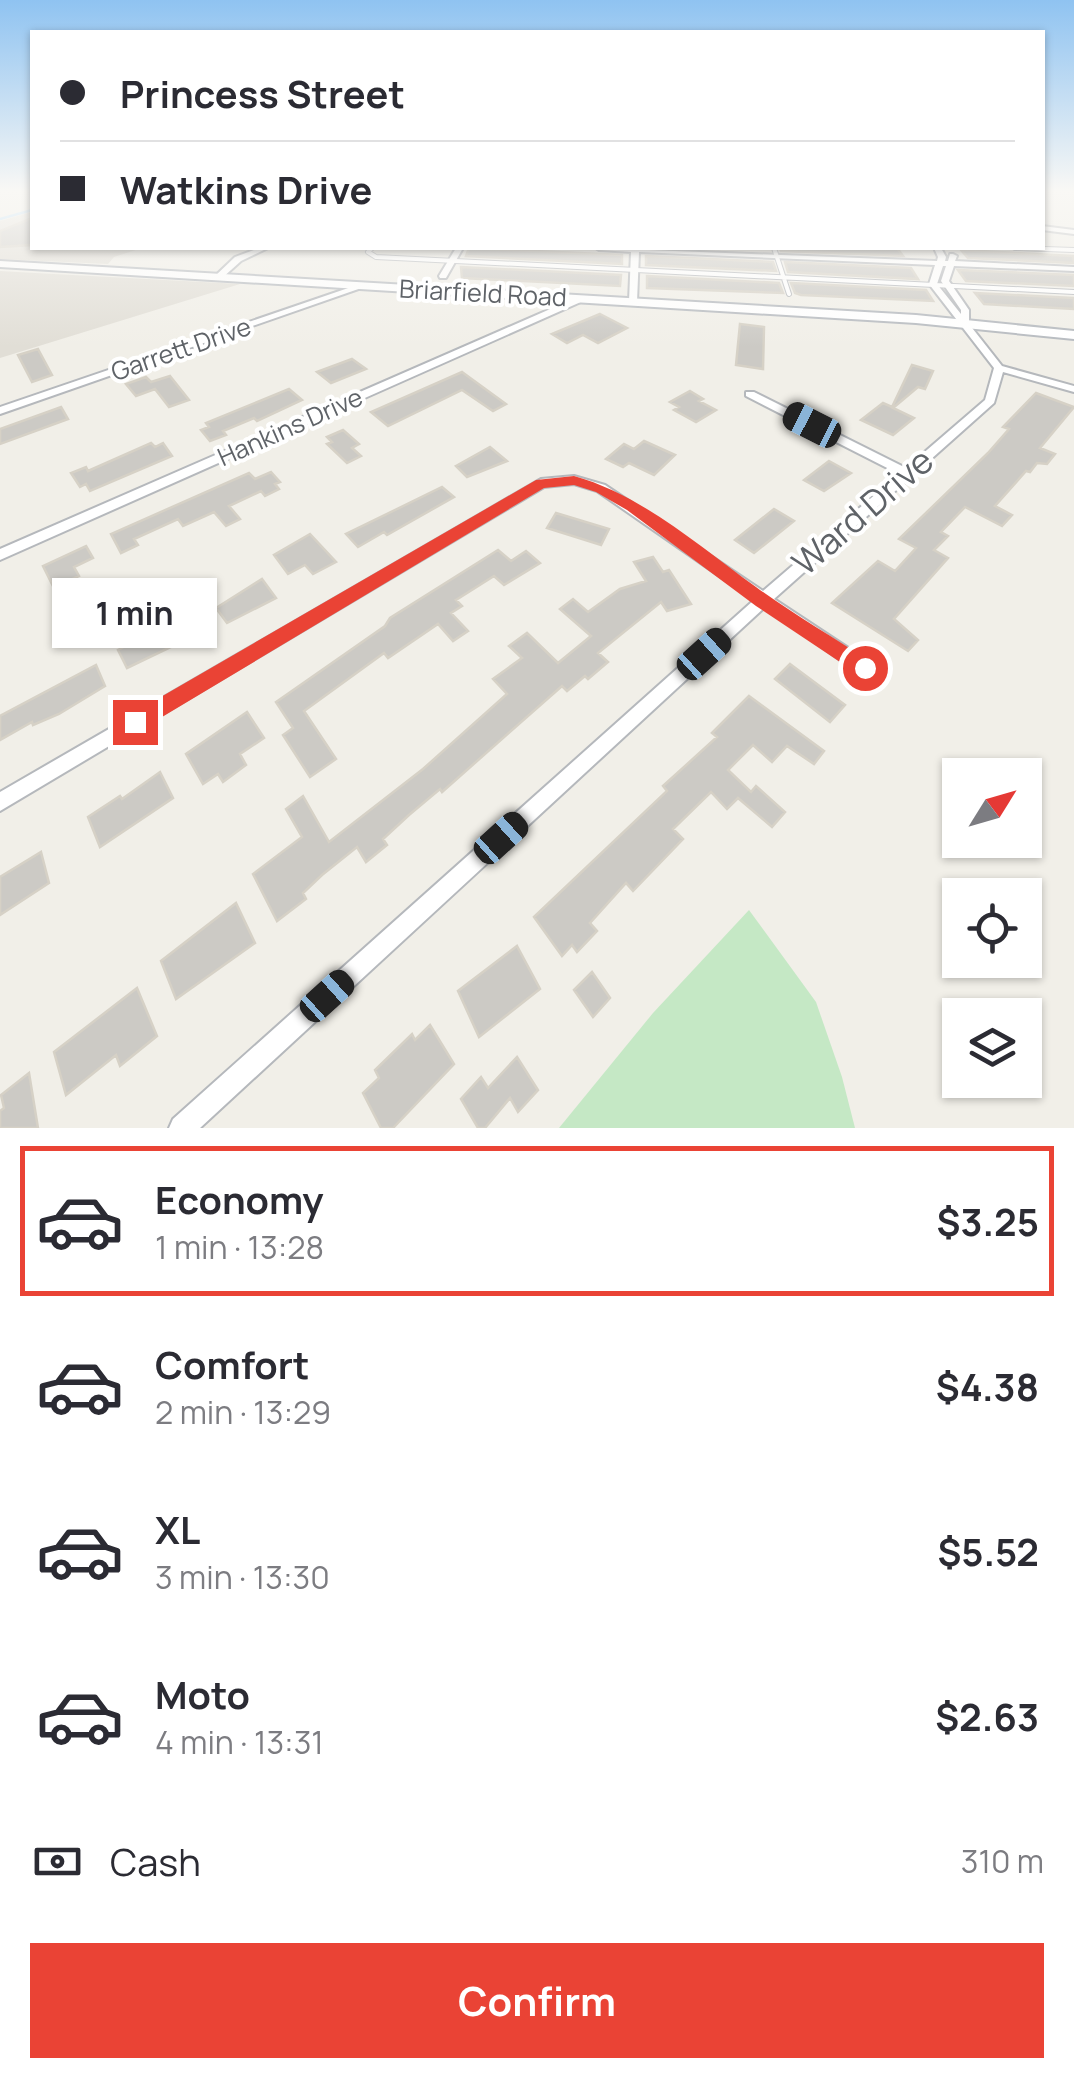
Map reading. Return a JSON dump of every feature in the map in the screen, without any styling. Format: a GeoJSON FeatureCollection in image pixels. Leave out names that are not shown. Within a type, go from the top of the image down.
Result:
{"type":"FeatureCollection","features":[{"type":"Feature","properties":{"kind":"main road","name":"Briarfield Road"},"geometry":{"type":"LineString","coordinates":[[0,264],[966,323],[1074,335]]}},
{"type":"Feature","properties":{"kind":"main road","name":"Briarfield Road"},"geometry":{"type":"LineString","coordinates":[[966,323],[1011,320],[1074,324]]}},
{"type":"Feature","properties":{"kind":"street"},"geometry":{"type":"LineString","coordinates":[[218,276],[260,250]]}},
{"type":"Feature","properties":{"kind":"street"},"geometry":{"type":"LineString","coordinates":[[443,276],[458,250]]}},
{"type":"Feature","properties":{"kind":"street"},"geometry":{"type":"LineString","coordinates":[[633,302],[634,250]]}},
{"type":"Feature","properties":{"kind":"street"},"geometry":{"type":"LineString","coordinates":[[729,250],[1074,270]]}},
{"type":"Feature","properties":{"kind":"street"},"geometry":{"type":"LineString","coordinates":[[939,250],[942,257],[934,284],[950,310],[966,323],[999,368],[1074,389]]}},
{"type":"Feature","properties":{"kind":"street"},"geometry":{"type":"LineString","coordinates":[[949,250],[953,255],[947,284],[965,310],[966,323]]}},
{"type":"Feature","properties":{"kind":"street","name":"Garrett Drive"},"geometry":{"type":"LineString","coordinates":[[0,411],[363,286]]}},
{"type":"Feature","properties":{"kind":"street","name":"Hankins Drive"},"geometry":{"type":"LineString","coordinates":[[0,555],[580,299]]}},
{"type":"Feature","properties":{"kind":"street","name":"Ward Drive"},"geometry":{"type":"LineString","coordinates":[[182,1128],[762,601],[990,401],[999,368]]}},
{"type":"Feature","properties":{"kind":"street"},"geometry":{"type":"LineString","coordinates":[[750,394],[906,473]]}},
{"type":"Feature","properties":{"kind":"street"},"geometry":{"type":"LineString","coordinates":[[0,802],[541,483],[574,480],[601,488],[865,668]]}},
{"type":"Feature","properties":{"kind":"lane"},"geometry":{"type":"LineString","coordinates":[[1045,248],[1050,249]]}},
{"type":"Feature","properties":{"kind":"lane"},"geometry":{"type":"LineString","coordinates":[[1045,249],[1074,250]]}},
{"type":"Feature","properties":{"kind":"lane"},"geometry":{"type":"LineString","coordinates":[[370,250],[376,256],[451,261],[1074,292]]}},
{"type":"Feature","properties":{"kind":"lane"},"geometry":{"type":"LineString","coordinates":[[404,258],[410,250]]}},
{"type":"Feature","properties":{"kind":"lane"},"geometry":{"type":"LineString","coordinates":[[776,251],[790,294]]}},
{"type":"Feature","properties":{"kind":"shaded area"},"geometry":{"type":"Polygon","coordinates":[[[0,243],[30,243],[30,250],[136,250],[114,257],[108,264],[0,259],[0,243]]]}},
{"type":"Feature","properties":{"kind":"shaded area"},"geometry":{"type":"Polygon","coordinates":[[[0,271],[35,273],[240,284],[0,358],[0,271]]]}},
{"type":"Feature","properties":{"kind":"green space"},"geometry":{"type":"Polygon","coordinates":[[[749,910],[816,1002],[855,1128],[559,1128],[653,1013],[749,910]]]}},
{"type":"Feature","properties":{"kind":"building"},"geometry":{"type":"Polygon","coordinates":[[[0,243],[30,243],[30,245],[0,247],[0,243]]]}},
{"type":"Feature","properties":{"kind":"building"},"geometry":{"type":"Polygon","coordinates":[[[468,250],[622,255],[622,264],[466,256],[468,250]]]}},
{"type":"Feature","properties":{"kind":"building"},"geometry":{"type":"Polygon","coordinates":[[[898,250],[903,256],[781,251],[898,250]]]}},
{"type":"Feature","properties":{"kind":"building"},"geometry":{"type":"Polygon","coordinates":[[[961,250],[1073,256],[1074,263],[968,258],[961,250]]]}},
{"type":"Feature","properties":{"kind":"building"},"geometry":{"type":"Polygon","coordinates":[[[646,256],[773,262],[776,271],[646,265],[646,256]]]}},
{"type":"Feature","properties":{"kind":"building"},"geometry":{"type":"Polygon","coordinates":[[[785,262],[911,268],[918,279],[788,272],[785,262]]]}},
{"type":"Feature","properties":{"kind":"building"},"geometry":{"type":"Polygon","coordinates":[[[461,267],[621,275],[620,286],[462,278],[461,267]]]}},
{"type":"Feature","properties":{"kind":"building"},"geometry":{"type":"Polygon","coordinates":[[[958,270],[1074,275],[1074,286],[966,281],[958,270]]]}},
{"type":"Feature","properties":{"kind":"building"},"geometry":{"type":"Polygon","coordinates":[[[647,276],[779,283],[783,293],[647,288],[647,276]]]}},
{"type":"Feature","properties":{"kind":"building"},"geometry":{"type":"Polygon","coordinates":[[[791,283],[926,290],[933,301],[801,295],[795,293],[791,283]]]}},
{"type":"Feature","properties":{"kind":"building"},"geometry":{"type":"Polygon","coordinates":[[[975,293],[1074,298],[1074,309],[984,304],[975,293]]]}},
{"type":"Feature","properties":{"kind":"building"},"geometry":{"type":"Polygon","coordinates":[[[600,314],[627,328],[598,343],[583,335],[567,343],[552,334],[600,314]]]}},
{"type":"Feature","properties":{"kind":"building"},"geometry":{"type":"Polygon","coordinates":[[[740,324],[764,327],[763,369],[736,365],[740,324]]]}},
{"type":"Feature","properties":{"kind":"building"},"geometry":{"type":"Polygon","coordinates":[[[38,349],[52,375],[32,382],[18,355],[38,349]]]}},
{"type":"Feature","properties":{"kind":"building"},"geometry":{"type":"Polygon","coordinates":[[[352,359],[366,369],[331,383],[317,372],[352,359]]]}},
{"type":"Feature","properties":{"kind":"building"},"geometry":{"type":"Polygon","coordinates":[[[912,365],[933,371],[925,389],[918,387],[893,408],[914,418],[893,435],[861,420],[883,403],[892,407],[912,365]]]}},
{"type":"Feature","properties":{"kind":"building"},"geometry":{"type":"Polygon","coordinates":[[[462,372],[506,404],[493,411],[462,390],[388,426],[371,412],[462,372]]]}},
{"type":"Feature","properties":{"kind":"building"},"geometry":{"type":"Polygon","coordinates":[[[170,376],[189,400],[169,407],[155,389],[136,396],[126,384],[146,377],[151,382],[170,376]]]}},
{"type":"Feature","properties":{"kind":"building"},"geometry":{"type":"Polygon","coordinates":[[[289,389],[302,400],[257,421],[254,418],[223,431],[226,435],[210,441],[201,430],[209,427],[206,423],[289,389]]]}},
{"type":"Feature","properties":{"kind":"building"},"geometry":{"type":"Polygon","coordinates":[[[690,391],[716,410],[696,422],[674,410],[679,407],[670,402],[690,391]]]}},
{"type":"Feature","properties":{"kind":"building"},"geometry":{"type":"Polygon","coordinates":[[[1036,393],[1074,407],[1040,448],[1055,454],[1047,464],[1037,463],[1030,472],[1026,471],[995,506],[1012,515],[1002,526],[965,507],[941,532],[948,536],[934,550],[948,558],[894,619],[918,640],[908,651],[832,603],[878,561],[895,571],[916,548],[899,539],[988,453],[1009,429],[1003,427],[1036,393]]]}},
{"type":"Feature","properties":{"kind":"building"},"geometry":{"type":"Polygon","coordinates":[[[61,407],[68,419],[0,444],[0,429],[61,407]]]}},
{"type":"Feature","properties":{"kind":"building"},"geometry":{"type":"Polygon","coordinates":[[[343,430],[359,444],[352,448],[361,456],[347,463],[327,444],[332,442],[327,437],[343,430]]]}},
{"type":"Feature","properties":{"kind":"building"},"geometry":{"type":"Polygon","coordinates":[[[644,441],[675,455],[654,475],[629,463],[623,467],[606,459],[624,444],[634,449],[644,441]]]}},
{"type":"Feature","properties":{"kind":"building"},"geometry":{"type":"Polygon","coordinates":[[[151,443],[155,447],[163,443],[172,456],[90,491],[86,484],[80,487],[71,473],[86,467],[88,471],[151,443]]]}},
{"type":"Feature","properties":{"kind":"building"},"geometry":{"type":"Polygon","coordinates":[[[490,447],[507,461],[467,477],[456,466],[490,447]]]}},
{"type":"Feature","properties":{"kind":"building"},"geometry":{"type":"Polygon","coordinates":[[[829,461],[851,473],[824,491],[804,480],[829,461]]]}},
{"type":"Feature","properties":{"kind":"building"},"geometry":{"type":"Polygon","coordinates":[[[271,472],[280,482],[275,484],[279,489],[265,496],[261,491],[229,506],[240,519],[226,526],[214,512],[183,526],[178,519],[134,539],[138,545],[121,553],[111,534],[249,473],[255,479],[271,472]]]}},
{"type":"Feature","properties":{"kind":"building"},"geometry":{"type":"Polygon","coordinates":[[[442,487],[454,497],[387,535],[384,532],[358,547],[346,534],[442,487]]]}},
{"type":"Feature","properties":{"kind":"building"},"geometry":{"type":"Polygon","coordinates":[[[774,509],[794,521],[754,553],[735,540],[774,509]]]}},
{"type":"Feature","properties":{"kind":"building"},"geometry":{"type":"Polygon","coordinates":[[[556,513],[609,529],[601,545],[547,528],[556,513]]]}},
{"type":"Feature","properties":{"kind":"building"},"geometry":{"type":"Polygon","coordinates":[[[310,534],[336,562],[313,574],[305,565],[288,574],[274,555],[310,534]]]}},
{"type":"Feature","properties":{"kind":"building"},"geometry":{"type":"Polygon","coordinates":[[[86,546],[93,558],[74,567],[79,576],[54,588],[43,566],[86,546]]]}},
{"type":"Feature","properties":{"kind":"building"},"geometry":{"type":"Polygon","coordinates":[[[498,550],[511,561],[526,551],[540,563],[504,585],[494,576],[456,600],[462,606],[451,613],[468,631],[453,641],[438,624],[388,658],[384,653],[304,711],[336,759],[310,777],[283,735],[293,728],[276,702],[385,626],[390,618],[498,550]]]}},
{"type":"Feature","properties":{"kind":"building"},"geometry":{"type":"Polygon","coordinates":[[[653,557],[663,572],[669,570],[691,604],[667,611],[661,602],[598,653],[608,662],[588,679],[585,676],[567,691],[562,686],[442,792],[440,789],[409,815],[383,839],[387,845],[366,862],[357,847],[303,893],[306,899],[277,921],[253,874],[302,837],[286,809],[303,796],[329,842],[423,769],[507,694],[493,679],[522,658],[509,646],[527,633],[558,663],[591,636],[560,609],[573,599],[588,612],[620,589],[646,581],[634,562],[653,557]]]}},
{"type":"Feature","properties":{"kind":"building"},"geometry":{"type":"Polygon","coordinates":[[[262,579],[276,598],[227,623],[216,608],[262,579]]]}},
{"type":"Feature","properties":{"kind":"building"},"geometry":{"type":"Polygon","coordinates":[[[183,605],[200,633],[127,668],[118,650],[159,628],[155,620],[183,605]]]}},
{"type":"Feature","properties":{"kind":"building"},"geometry":{"type":"Polygon","coordinates":[[[790,664],[845,705],[830,722],[775,679],[790,664]]]}},
{"type":"Feature","properties":{"kind":"building"},"geometry":{"type":"Polygon","coordinates":[[[96,665],[105,686],[59,714],[33,725],[32,722],[0,740],[0,716],[96,665]]]}},
{"type":"Feature","properties":{"kind":"building"},"geometry":{"type":"Polygon","coordinates":[[[749,696],[824,751],[814,764],[787,746],[772,762],[753,745],[728,770],[751,792],[756,786],[785,812],[772,827],[738,798],[727,809],[711,792],[673,829],[683,839],[633,891],[626,883],[590,923],[597,931],[577,952],[572,945],[562,956],[534,917],[667,791],[663,786],[717,737],[712,733],[749,696]]]}},
{"type":"Feature","properties":{"kind":"building"},"geometry":{"type":"Polygon","coordinates":[[[247,712],[264,738],[240,754],[246,765],[223,782],[218,774],[203,784],[186,754],[247,712]]]}},
{"type":"Feature","properties":{"kind":"building"},"geometry":{"type":"Polygon","coordinates":[[[160,772],[173,798],[100,847],[88,817],[160,772]]]}},
{"type":"Feature","properties":{"kind":"building"},"geometry":{"type":"Polygon","coordinates":[[[41,852],[49,883],[0,915],[0,877],[41,852]]]}},
{"type":"Feature","properties":{"kind":"building"},"geometry":{"type":"Polygon","coordinates":[[[236,903],[255,943],[176,999],[161,961],[236,903]]]}},
{"type":"Feature","properties":{"kind":"building"},"geometry":{"type":"Polygon","coordinates":[[[517,946],[540,989],[479,1037],[458,991],[517,946]]]}},
{"type":"Feature","properties":{"kind":"building"},"geometry":{"type":"Polygon","coordinates":[[[592,972],[610,998],[593,1017],[574,990],[592,972]]]}},
{"type":"Feature","properties":{"kind":"building"},"geometry":{"type":"Polygon","coordinates":[[[137,988],[157,1036],[120,1066],[116,1055],[66,1095],[54,1052],[137,988]]]}},
{"type":"Feature","properties":{"kind":"building"},"geometry":{"type":"Polygon","coordinates":[[[430,1025],[454,1064],[393,1128],[381,1128],[363,1093],[379,1078],[375,1070],[412,1034],[415,1040],[430,1025]]]}},
{"type":"Feature","properties":{"kind":"building"},"geometry":{"type":"Polygon","coordinates":[[[517,1057],[538,1090],[518,1112],[510,1098],[485,1128],[478,1128],[461,1099],[481,1077],[488,1088],[517,1057]]]}},
{"type":"Feature","properties":{"kind":"building"},"geometry":{"type":"Polygon","coordinates":[[[29,1073],[38,1128],[0,1128],[0,1111],[4,1108],[1,1095],[29,1073]]]}},
{"type":"Feature","properties":{"kind":"route"},"geometry":{"type":"LineString","coordinates":[[135,722],[541,483],[574,480],[601,488],[632,506],[762,601],[865,668]]}}]}
